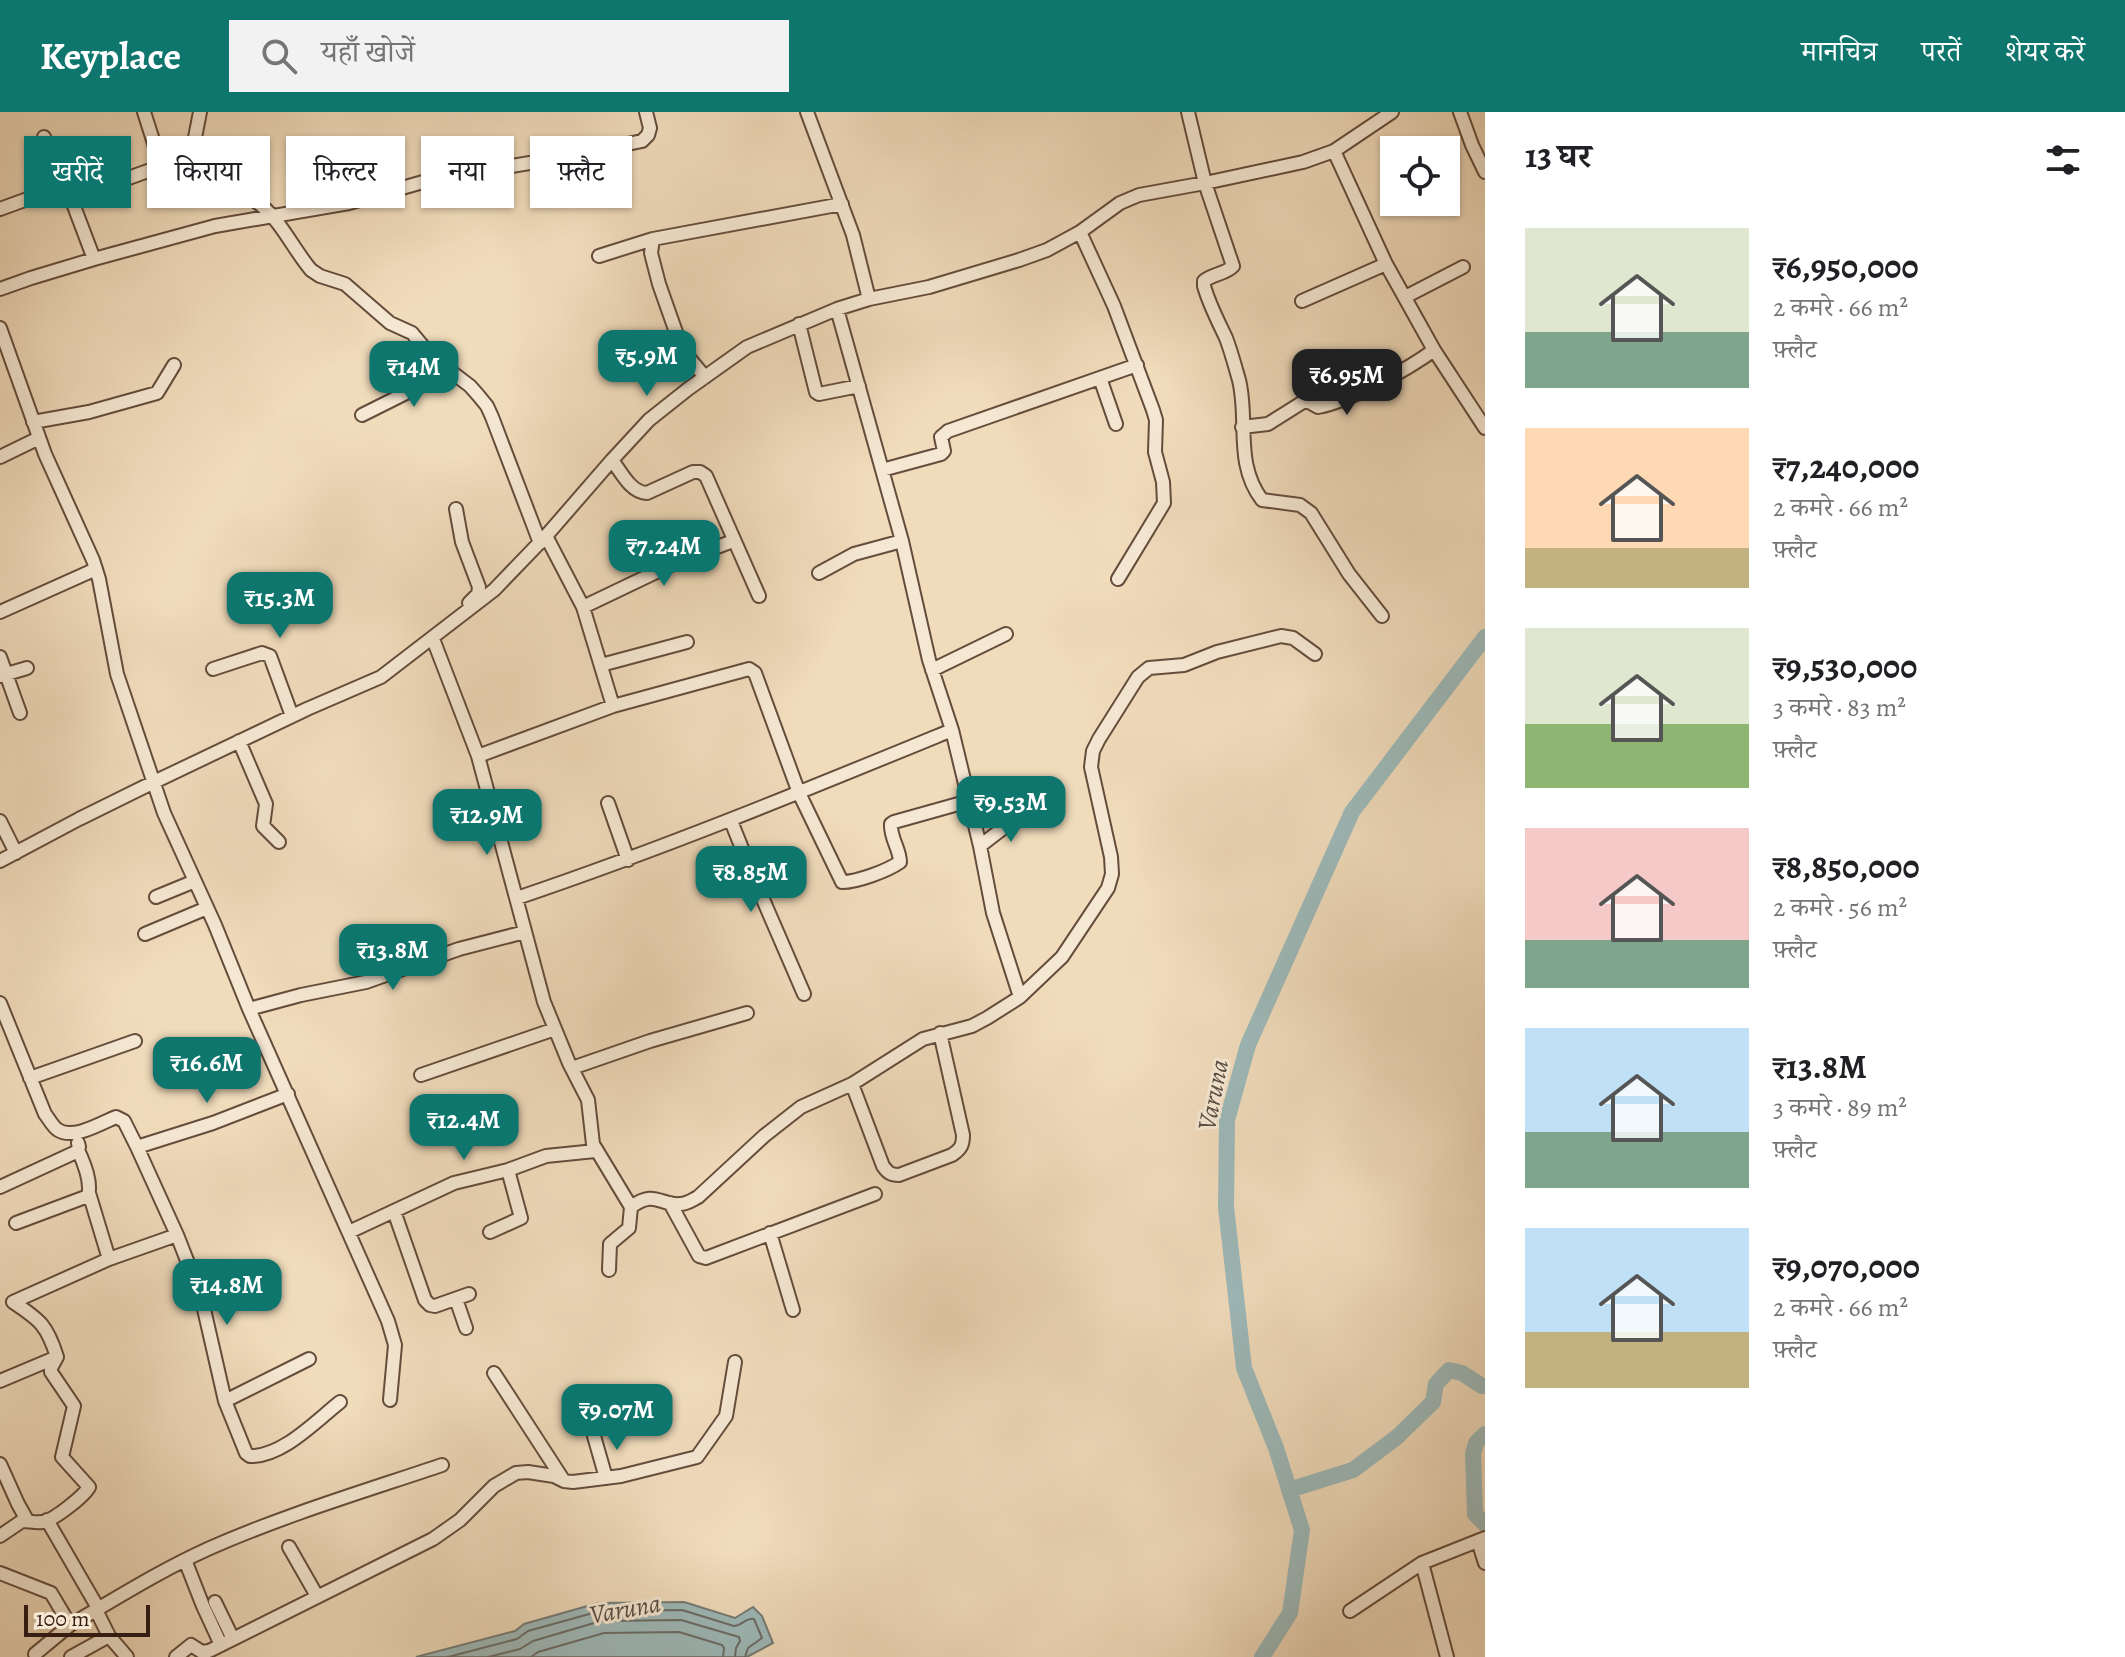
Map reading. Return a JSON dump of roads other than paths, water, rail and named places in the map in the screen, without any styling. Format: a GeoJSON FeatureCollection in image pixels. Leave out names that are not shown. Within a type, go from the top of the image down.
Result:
{"type":"FeatureCollection","features":[{"type":"Feature","properties":{"kind":"street"},"geometry":{"type":"LineString","coordinates":[[131,177],[156,168],[159,159],[144,112]]}},
{"type":"Feature","properties":{"kind":"street"},"geometry":{"type":"LineString","coordinates":[[200,112],[192,162],[209,177],[251,199],[311,270],[345,284],[390,323],[409,331],[432,357],[470,386],[487,406],[543,539],[583,607],[613,706]]}},
{"type":"Feature","properties":{"kind":"street"},"geometry":{"type":"LineString","coordinates":[[0,289],[187,233],[349,203],[430,180],[642,141],[650,128],[646,112]]}},
{"type":"Feature","properties":{"kind":"street"},"geometry":{"type":"LineString","coordinates":[[807,112],[853,235],[869,299]]}},
{"type":"Feature","properties":{"kind":"street"},"geometry":{"type":"LineString","coordinates":[[1188,112],[1205,183],[1233,266],[1209,277],[1204,281],[1204,286],[1227,342],[1239,383],[1245,463],[1259,497],[1267,502],[1300,505],[1311,513],[1349,574],[1382,616]]}},
{"type":"Feature","properties":{"kind":"street"},"geometry":{"type":"LineString","coordinates":[[0,861],[154,782],[381,677],[494,590],[649,420],[747,347],[837,309],[929,287],[1047,250],[1080,232],[1120,203],[1139,195],[1303,162],[1334,151],[1392,112]]}},
{"type":"Feature","properties":{"kind":"street"},"geometry":{"type":"LineString","coordinates":[[1460,112],[1485,172]]}},
{"type":"Feature","properties":{"kind":"street"},"geometry":{"type":"LineString","coordinates":[[1334,151],[1386,264],[1434,350],[1485,428]]}},
{"type":"Feature","properties":{"kind":"street"},"geometry":{"type":"LineString","coordinates":[[0,209],[24,200]]}},
{"type":"Feature","properties":{"kind":"street"},"geometry":{"type":"LineString","coordinates":[[599,256],[653,239],[842,204]]}},
{"type":"Feature","properties":{"kind":"street"},"geometry":{"type":"LineString","coordinates":[[74,208],[94,259]]}},
{"type":"Feature","properties":{"kind":"street"},"geometry":{"type":"LineString","coordinates":[[1080,232],[1114,306],[1156,420],[1155,452],[1165,494],[1161,511],[1118,579]]}},
{"type":"Feature","properties":{"kind":"street"},"geometry":{"type":"LineString","coordinates":[[653,239],[651,253],[679,346],[705,377]]}},
{"type":"Feature","properties":{"kind":"street"},"geometry":{"type":"LineString","coordinates":[[1302,301],[1386,264]]}},
{"type":"Feature","properties":{"kind":"street"},"geometry":{"type":"LineString","coordinates":[[1405,297],[1463,267]]}},
{"type":"Feature","properties":{"kind":"street"},"geometry":{"type":"LineString","coordinates":[[837,309],[902,541],[932,670],[952,730],[993,913],[1020,997]]}},
{"type":"Feature","properties":{"kind":"street"},"geometry":{"type":"LineString","coordinates":[[799,324],[816,392],[859,386]]}},
{"type":"Feature","properties":{"kind":"street"},"geometry":{"type":"LineString","coordinates":[[0,331],[39,438],[96,569],[117,674],[164,813],[393,1334],[395,1345],[390,1400]]}},
{"type":"Feature","properties":{"kind":"street"},"geometry":{"type":"LineString","coordinates":[[1242,427],[1268,424],[1303,402],[1318,407],[1344,399],[1413,365],[1434,350]]}},
{"type":"Feature","properties":{"kind":"street"},"geometry":{"type":"LineString","coordinates":[[33,422],[89,412],[157,393],[174,365]]}},
{"type":"Feature","properties":{"kind":"street"},"geometry":{"type":"LineString","coordinates":[[882,470],[941,454],[944,448],[941,437],[948,431],[1137,365]]}},
{"type":"Feature","properties":{"kind":"street"},"geometry":{"type":"LineString","coordinates":[[362,415],[450,371]]}},
{"type":"Feature","properties":{"kind":"street"},"geometry":{"type":"LineString","coordinates":[[1100,378],[1116,424]]}},
{"type":"Feature","properties":{"kind":"street"},"geometry":{"type":"LineString","coordinates":[[0,457],[39,438]]}},
{"type":"Feature","properties":{"kind":"street"},"geometry":{"type":"LineString","coordinates":[[612,460],[634,490],[640,493],[647,493],[693,472],[706,476],[759,596]]}},
{"type":"Feature","properties":{"kind":"street"},"geometry":{"type":"LineString","coordinates":[[456,509],[464,549],[480,591],[458,619]]}},
{"type":"Feature","properties":{"kind":"street"},"geometry":{"type":"LineString","coordinates":[[583,607],[675,563],[733,541]]}},
{"type":"Feature","properties":{"kind":"street"},"geometry":{"type":"LineString","coordinates":[[819,573],[854,554],[902,541]]}},
{"type":"Feature","properties":{"kind":"street"},"geometry":{"type":"LineString","coordinates":[[0,612],[96,569]]}},
{"type":"Feature","properties":{"kind":"street"},"geometry":{"type":"LineString","coordinates":[[932,670],[1006,634]]}},
{"type":"Feature","properties":{"kind":"street"},"geometry":{"type":"LineString","coordinates":[[631,1207],[654,1198],[677,1205],[698,1197],[764,1136],[801,1107],[852,1084],[923,1039],[972,1026],[1020,997],[1062,957],[1108,888],[1112,874],[1092,759],[1099,739],[1142,672],[1155,667],[1184,665],[1217,652],[1287,635],[1315,654]]}},
{"type":"Feature","properties":{"kind":"street"},"geometry":{"type":"LineString","coordinates":[[433,639],[478,756],[544,1002],[588,1100],[595,1151],[631,1207],[629,1228],[610,1244],[609,1270]]}},
{"type":"Feature","properties":{"kind":"street"},"geometry":{"type":"LineString","coordinates":[[601,665],[687,642]]}},
{"type":"Feature","properties":{"kind":"street"},"geometry":{"type":"LineString","coordinates":[[213,669],[267,653],[292,716]]}},
{"type":"Feature","properties":{"kind":"street"},"geometry":{"type":"LineString","coordinates":[[0,657],[3,675],[20,713]]}},
{"type":"Feature","properties":{"kind":"street"},"geometry":{"type":"LineString","coordinates":[[3,675],[27,668]]}},
{"type":"Feature","properties":{"kind":"street"},"geometry":{"type":"LineString","coordinates":[[478,756],[613,706],[752,670],[799,793],[839,879],[845,882],[900,862],[891,832],[894,822],[969,801]]}},
{"type":"Feature","properties":{"kind":"street"},"geometry":{"type":"LineString","coordinates":[[517,898],[731,821],[952,730]]}},
{"type":"Feature","properties":{"kind":"street"},"geometry":{"type":"LineString","coordinates":[[239,741],[266,804],[263,826],[279,842]]}},
{"type":"Feature","properties":{"kind":"street"},"geometry":{"type":"LineString","coordinates":[[608,803],[628,860]]}},
{"type":"Feature","properties":{"kind":"street"},"geometry":{"type":"LineString","coordinates":[[980,846],[1020,815]]}},
{"type":"Feature","properties":{"kind":"street"},"geometry":{"type":"LineString","coordinates":[[0,821],[16,853]]}},
{"type":"Feature","properties":{"kind":"street"},"geometry":{"type":"LineString","coordinates":[[731,821],[804,994]]}},
{"type":"Feature","properties":{"kind":"street"},"geometry":{"type":"LineString","coordinates":[[156,897],[195,881]]}},
{"type":"Feature","properties":{"kind":"street"},"geometry":{"type":"LineString","coordinates":[[145,934],[207,908]]}},
{"type":"Feature","properties":{"kind":"street"},"geometry":{"type":"LineString","coordinates":[[249,1009],[366,982],[467,947],[525,932]]}},
{"type":"Feature","properties":{"kind":"street"},"geometry":{"type":"LineString","coordinates":[[0,1003],[50,1122],[59,1131],[75,1133],[120,1117],[137,1147],[201,1296],[225,1401],[246,1453],[257,1457],[269,1454],[340,1402]]}},
{"type":"Feature","properties":{"kind":"street"},"geometry":{"type":"LineString","coordinates":[[572,1068],[747,1013]]}},
{"type":"Feature","properties":{"kind":"street"},"geometry":{"type":"LineString","coordinates":[[421,1075],[555,1029]]}},
{"type":"Feature","properties":{"kind":"street"},"geometry":{"type":"LineString","coordinates":[[852,1084],[887,1172],[899,1175],[959,1151],[963,1135],[940,1033]]}},
{"type":"Feature","properties":{"kind":"street"},"geometry":{"type":"LineString","coordinates":[[30,1078],[135,1041]]}},
{"type":"Feature","properties":{"kind":"street"},"geometry":{"type":"LineString","coordinates":[[137,1147],[213,1123],[288,1094]]}},
{"type":"Feature","properties":{"kind":"street"},"geometry":{"type":"LineString","coordinates":[[75,1133],[109,1259]]}},
{"type":"Feature","properties":{"kind":"street"},"geometry":{"type":"LineString","coordinates":[[0,1187],[78,1150]]}},
{"type":"Feature","properties":{"kind":"street"},"geometry":{"type":"LineString","coordinates":[[349,1232],[464,1180],[508,1170],[546,1156],[595,1151]]}},
{"type":"Feature","properties":{"kind":"street"},"geometry":{"type":"LineString","coordinates":[[490,1232],[521,1218],[508,1170]]}},
{"type":"Feature","properties":{"kind":"street"},"geometry":{"type":"LineString","coordinates":[[16,1223],[82,1199],[89,1193]]}},
{"type":"Feature","properties":{"kind":"street"},"geometry":{"type":"LineString","coordinates":[[670,1203],[702,1258],[875,1194]]}},
{"type":"Feature","properties":{"kind":"street"},"geometry":{"type":"LineString","coordinates":[[394,1211],[425,1300],[435,1306],[469,1294]]}},
{"type":"Feature","properties":{"kind":"street"},"geometry":{"type":"LineString","coordinates":[[770,1233],[793,1310]]}},
{"type":"Feature","properties":{"kind":"street"},"geometry":{"type":"LineString","coordinates":[[57,1357],[43,1324],[13,1302],[109,1259],[177,1235]]}},
{"type":"Feature","properties":{"kind":"street"},"geometry":{"type":"LineString","coordinates":[[456,1299],[466,1328]]}},
{"type":"Feature","properties":{"kind":"street"},"geometry":{"type":"LineString","coordinates":[[0,1381],[57,1357]]}},
{"type":"Feature","properties":{"kind":"street"},"geometry":{"type":"LineString","coordinates":[[0,1536],[22,1521],[40,1523],[47,1520],[84,1494],[89,1487],[62,1457],[74,1406],[51,1372],[57,1357]]}},
{"type":"Feature","properties":{"kind":"street"},"geometry":{"type":"LineString","coordinates":[[225,1401],[309,1359]]}},
{"type":"Feature","properties":{"kind":"street"},"geometry":{"type":"LineString","coordinates":[[176,1657],[191,1645],[206,1653],[433,1539],[460,1520],[505,1478],[516,1473],[554,1476],[564,1481],[606,1478],[697,1457],[726,1416],[735,1362]]}},
{"type":"Feature","properties":{"kind":"street"},"geometry":{"type":"LineString","coordinates":[[494,1373],[564,1481]]}},
{"type":"Feature","properties":{"kind":"street"},"geometry":{"type":"LineString","coordinates":[[594,1436],[606,1478]]}},
{"type":"Feature","properties":{"kind":"street"},"geometry":{"type":"LineString","coordinates":[[0,1464],[27,1520]]}},
{"type":"Feature","properties":{"kind":"street"},"geometry":{"type":"LineString","coordinates":[[35,1654],[70,1625],[210,1548],[442,1465]]}},
{"type":"Feature","properties":{"kind":"street"},"geometry":{"type":"LineString","coordinates":[[47,1520],[109,1636],[127,1657]]}},
{"type":"Feature","properties":{"kind":"street"},"geometry":{"type":"LineString","coordinates":[[1350,1611],[1422,1563],[1482,1539],[1485,1563]]}},
{"type":"Feature","properties":{"kind":"street"},"geometry":{"type":"LineString","coordinates":[[289,1547],[317,1596]]}},
{"type":"Feature","properties":{"kind":"street"},"geometry":{"type":"LineString","coordinates":[[185,1560],[203,1606],[227,1642]]}},
{"type":"Feature","properties":{"kind":"street"},"geometry":{"type":"LineString","coordinates":[[1422,1563],[1447,1657]]}},
{"type":"Feature","properties":{"kind":"street"},"geometry":{"type":"LineString","coordinates":[[0,1573],[51,1593],[70,1625]]}},
{"type":"Feature","properties":{"kind":"street"},"geometry":{"type":"LineString","coordinates":[[215,1602],[227,1642]]}},
{"type":"Feature","properties":{"kind":"street"},"geometry":{"type":"LineString","coordinates":[[71,1657],[109,1636]]}},
{"type":"Feature","properties":{"kind":"water"},"geometry":{"type":"Polygon","coordinates":[[[684,1602],[735,1618],[753,1607],[762,1616],[773,1643],[747,1657],[416,1657],[515,1631],[524,1624],[598,1603],[684,1602]]]}},
{"type":"Feature","properties":{"kind":"waterway","name":"Varuna"},"geometry":{"type":"LineString","coordinates":[[1262,1657],[1290,1613],[1302,1530],[1276,1448],[1244,1368],[1226,1207],[1227,1120],[1248,1045],[1352,812],[1485,637]]}},
{"type":"Feature","properties":{"kind":"waterway"},"geometry":{"type":"LineString","coordinates":[[1289,1490],[1353,1470],[1397,1437],[1433,1402],[1436,1384],[1449,1370],[1462,1373],[1485,1386]]}},
{"type":"Feature","properties":{"kind":"waterway"},"geometry":{"type":"LineString","coordinates":[[1485,1434],[1476,1443],[1473,1454],[1475,1514],[1485,1524]]}}]}
